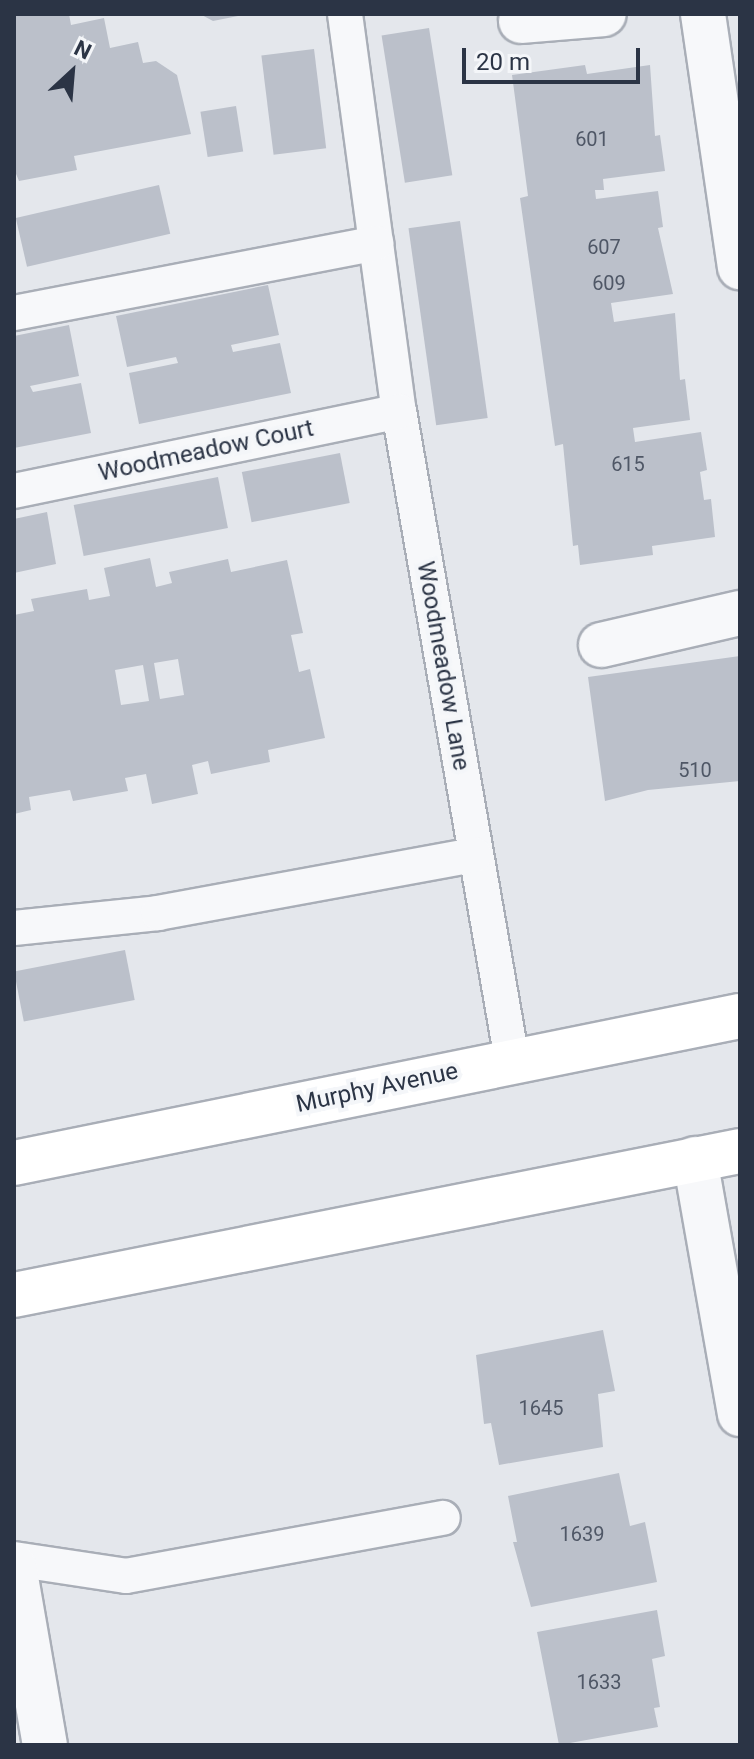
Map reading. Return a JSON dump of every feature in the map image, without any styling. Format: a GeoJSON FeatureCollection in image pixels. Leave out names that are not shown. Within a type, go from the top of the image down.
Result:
{"type":"FeatureCollection","features":[{"type":"Feature","properties":{"kind":"main road","name":"Murphy Avenue"},"geometry":{"type":"LineString","coordinates":[[14,1163],[740,1016]]}},
{"type":"Feature","properties":{"kind":"main road"},"geometry":{"type":"LineString","coordinates":[[14,1295],[740,1151]]}},
{"type":"Feature","properties":{"kind":"street"},"geometry":{"type":"LineString","coordinates":[[521,21],[604,14]]}},
{"type":"Feature","properties":{"kind":"street"},"geometry":{"type":"LineString","coordinates":[[703,14],[740,267]]}},
{"type":"Feature","properties":{"kind":"street"},"geometry":{"type":"LineString","coordinates":[[601,645],[740,613]]}},
{"type":"Feature","properties":{"kind":"street"},"geometry":{"type":"LineString","coordinates":[[695,1159],[740,1414]]}},
{"type":"Feature","properties":{"kind":"street"},"geometry":{"type":"LineString","coordinates":[[14,1566],[45,1745]]}},
{"type":"Feature","properties":{"kind":"lane","name":"Woodmeadow Lane"},"geometry":{"type":"LineString","coordinates":[[345,14],[399,411],[512,1060]]}},
{"type":"Feature","properties":{"kind":"lane"},"geometry":{"type":"LineString","coordinates":[[14,313],[376,243]]}},
{"type":"Feature","properties":{"kind":"lane","name":"Woodmeadow Court"},"geometry":{"type":"LineString","coordinates":[[14,491],[399,411]]}},
{"type":"Feature","properties":{"kind":"lane"},"geometry":{"type":"LineString","coordinates":[[14,928],[158,913],[475,855]]}},
{"type":"Feature","properties":{"kind":"lane"},"geometry":{"type":"LineString","coordinates":[[14,1559],[126,1576],[443,1518]]}},
{"type":"Feature","properties":{"kind":"building"},"geometry":{"type":"Polygon","coordinates":[[[14,14],[69,14],[71,25],[104,18],[110,48],[138,42],[143,63],[156,61],[177,75],[191,134],[74,156],[77,170],[19,181],[14,169],[14,14]]]}},
{"type":"Feature","properties":{"kind":"building"},"geometry":{"type":"Polygon","coordinates":[[[200,14],[243,14],[243,15],[213,21],[200,14]]]}},
{"type":"Feature","properties":{"kind":"building"},"geometry":{"type":"Polygon","coordinates":[[[429,28],[452,175],[405,183],[382,36],[429,28]]]}},
{"type":"Feature","properties":{"kind":"building"},"geometry":{"type":"Polygon","coordinates":[[[314,49],[326,148],[274,155],[261,55],[314,49]]]}},
{"type":"Feature","properties":{"kind":"building"},"geometry":{"type":"Polygon","coordinates":[[[585,65],[587,74],[650,65],[655,136],[660,135],[665,171],[603,179],[604,190],[595,190],[596,199],[658,191],[663,227],[658,228],[673,294],[611,303],[614,322],[675,313],[680,380],[685,379],[690,420],[633,428],[635,442],[701,432],[707,470],[700,472],[704,500],[711,499],[715,537],[652,546],[653,555],[580,565],[578,545],[573,546],[563,444],[555,446],[520,198],[528,196],[512,75],[585,65]]]}},
{"type":"Feature","properties":{"kind":"building"},"geometry":{"type":"Polygon","coordinates":[[[236,106],[243,151],[208,157],[200,112],[236,106]]]}},
{"type":"Feature","properties":{"kind":"building"},"geometry":{"type":"Polygon","coordinates":[[[159,185],[170,234],[27,267],[16,218],[159,185]]]}},
{"type":"Feature","properties":{"kind":"building"},"geometry":{"type":"Polygon","coordinates":[[[460,221],[488,418],[436,425],[409,228],[460,221]]]}},
{"type":"Feature","properties":{"kind":"building"},"geometry":{"type":"Polygon","coordinates":[[[268,285],[279,335],[231,345],[233,352],[280,343],[291,393],[139,424],[129,373],[178,363],[176,357],[127,367],[116,316],[268,285]]]}},
{"type":"Feature","properties":{"kind":"building"},"geometry":{"type":"Polygon","coordinates":[[[69,325],[79,376],[30,386],[33,392],[81,383],[91,433],[14,448],[14,336],[69,325]]]}},
{"type":"Feature","properties":{"kind":"building"},"geometry":{"type":"Polygon","coordinates":[[[340,453],[350,503],[252,522],[242,472],[340,453]]]}},
{"type":"Feature","properties":{"kind":"building"},"geometry":{"type":"Polygon","coordinates":[[[218,477],[228,528],[84,556],[74,505],[218,477]]]}},
{"type":"Feature","properties":{"kind":"building"},"geometry":{"type":"Polygon","coordinates":[[[47,512],[56,564],[14,573],[14,519],[47,512]]]}},
{"type":"Feature","properties":{"kind":"building"},"geometry":{"type":"Polygon","coordinates":[[[150,558],[156,587],[172,583],[169,572],[228,559],[231,572],[287,560],[303,633],[291,635],[299,672],[310,669],[325,738],[268,750],[270,762],[211,774],[208,761],[192,765],[198,794],[152,804],[146,774],[125,778],[128,791],[73,801],[70,790],[29,797],[31,810],[14,814],[14,615],[34,611],[31,599],[87,589],[89,600],[110,596],[104,568],[150,558]],[[178,659],[154,663],[160,699],[184,695],[178,659]],[[143,665],[115,670],[121,705],[149,701],[143,665]]]}},
{"type":"Feature","properties":{"kind":"building"},"geometry":{"type":"Polygon","coordinates":[[[740,656],[740,781],[648,790],[605,801],[588,677],[740,656]]]}},
{"type":"Feature","properties":{"kind":"building"},"geometry":{"type":"Polygon","coordinates":[[[125,950],[135,1000],[24,1022],[14,972],[125,950]]]}},
{"type":"Feature","properties":{"kind":"building"},"geometry":{"type":"Polygon","coordinates":[[[603,1330],[615,1391],[598,1394],[603,1447],[499,1465],[491,1423],[484,1424],[476,1355],[603,1330]]]}},
{"type":"Feature","properties":{"kind":"building"},"geometry":{"type":"Polygon","coordinates":[[[619,1473],[630,1526],[645,1522],[657,1582],[531,1607],[513,1542],[517,1542],[508,1496],[619,1473]]]}},
{"type":"Feature","properties":{"kind":"building"},"geometry":{"type":"Polygon","coordinates":[[[657,1610],[665,1656],[652,1659],[660,1707],[654,1708],[658,1727],[559,1745],[537,1632],[657,1610]]]}}]}
